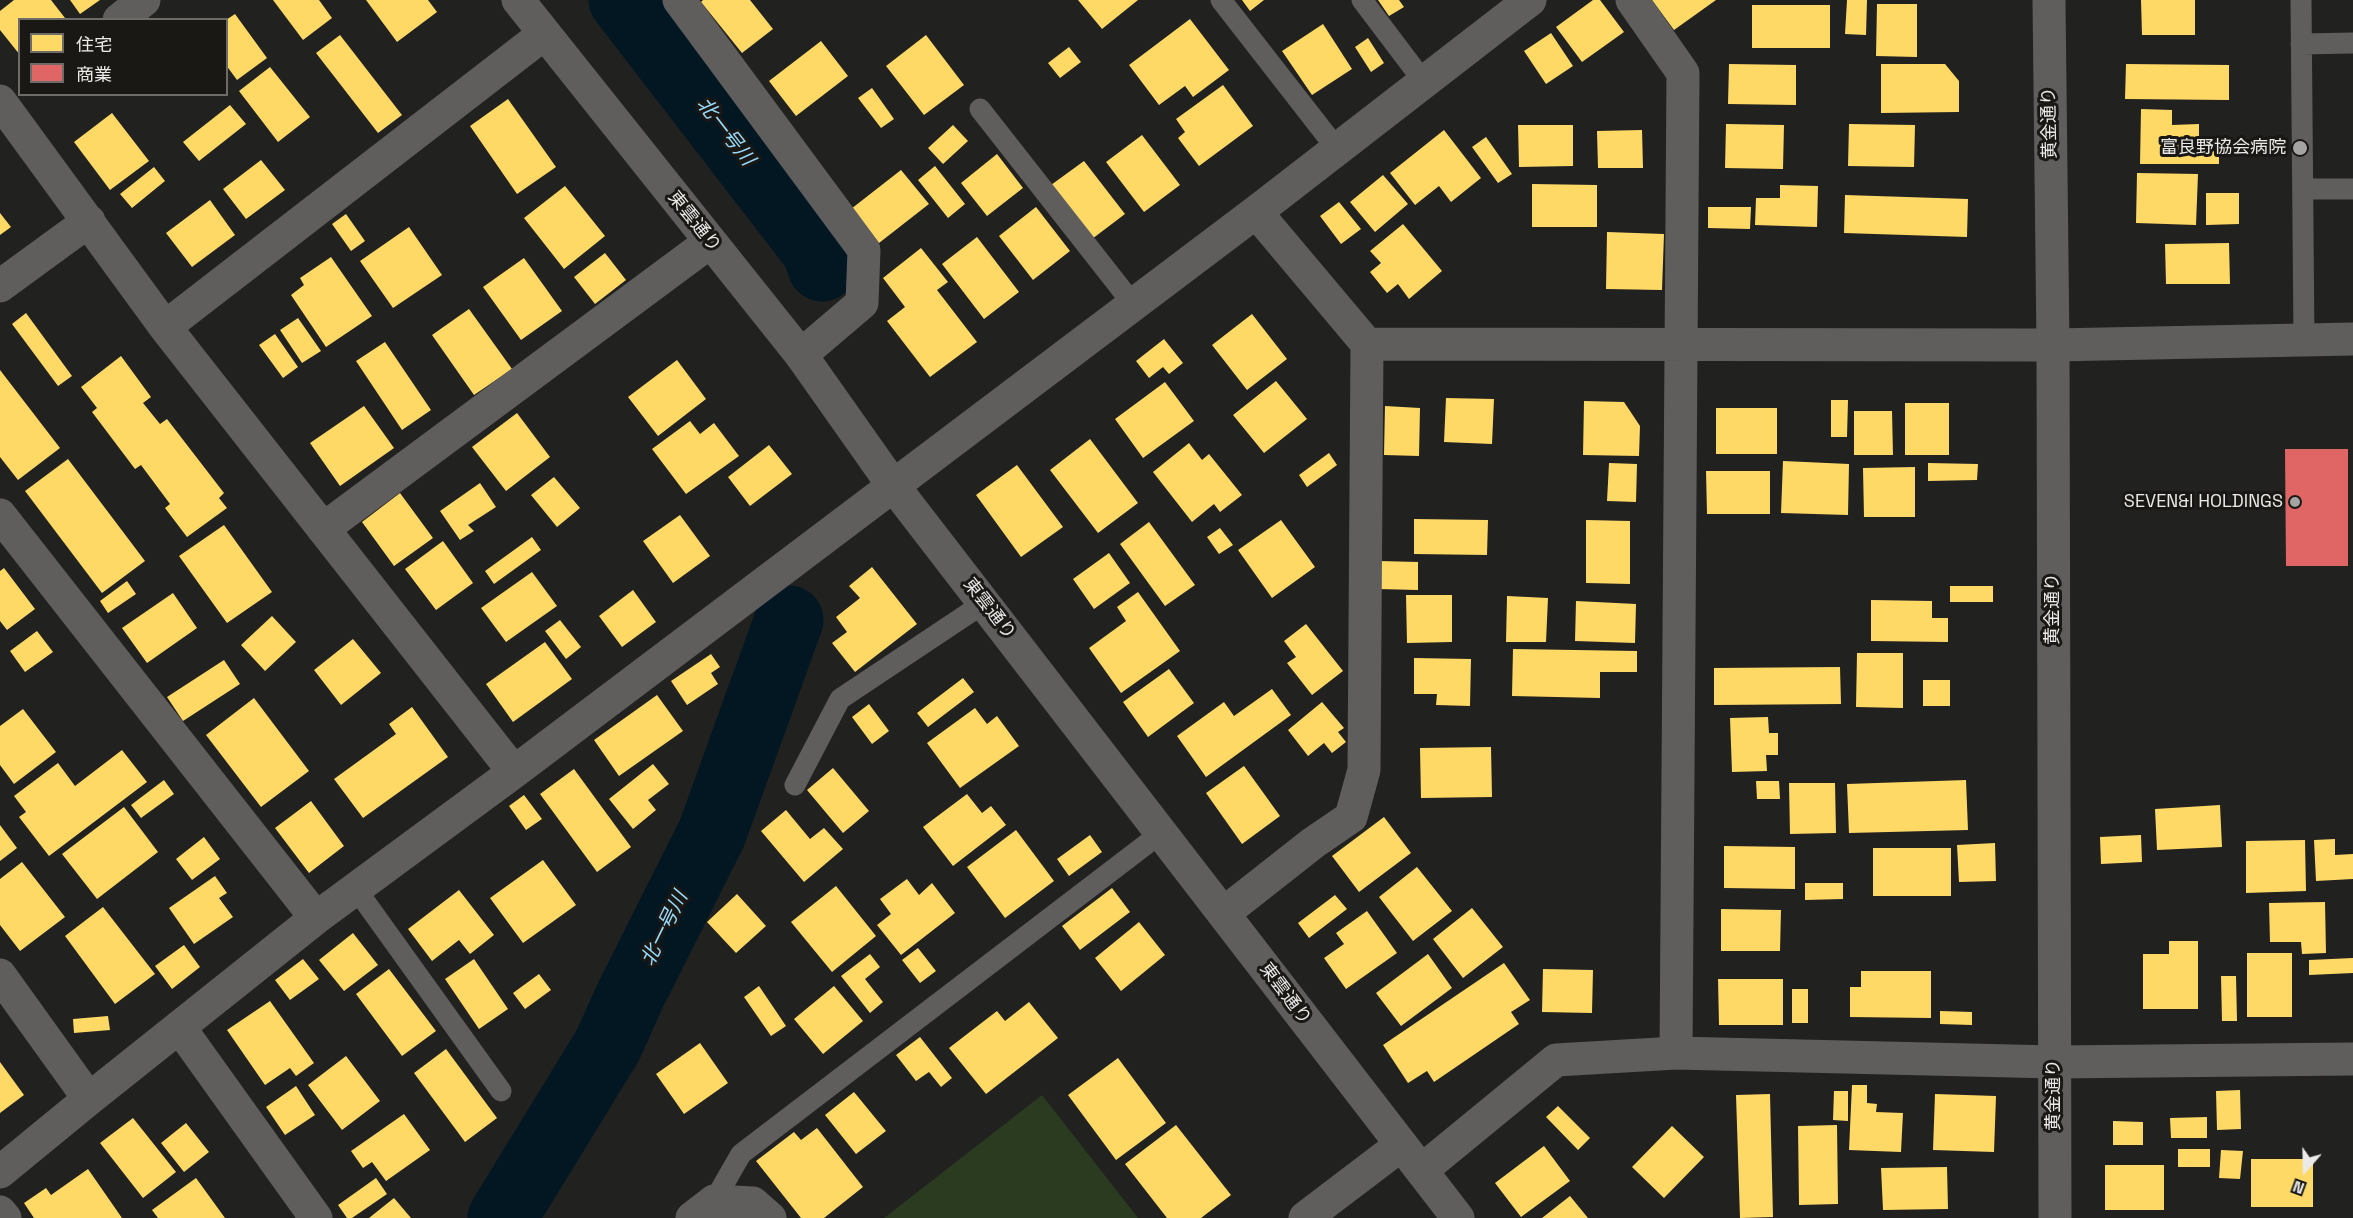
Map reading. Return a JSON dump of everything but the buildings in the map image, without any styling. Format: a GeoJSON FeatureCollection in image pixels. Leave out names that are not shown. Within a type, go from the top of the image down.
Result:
{"type":"FeatureCollection","features":[{"type":"Feature","properties":{"kind":"street"},"geometry":{"type":"LineString","coordinates":[[121,18],[144,0]]}},
{"type":"Feature","properties":{"kind":"street","name":"東雲通り"},"geometry":{"type":"LineString","coordinates":[[518,0],[801,355],[892,484],[1458,1218]]}},
{"type":"Feature","properties":{"kind":"street"},"geometry":{"type":"LineString","coordinates":[[679,0],[864,250],[862,303],[801,355]]}},
{"type":"Feature","properties":{"kind":"street"},"geometry":{"type":"LineString","coordinates":[[0,1172],[316,918],[514,772],[892,484],[1256,212],[1530,0]]}},
{"type":"Feature","properties":{"kind":"street"},"geometry":{"type":"LineString","coordinates":[[1632,0],[1683,74],[1676,1053]]}},
{"type":"Feature","properties":{"kind":"street","name":"黄金通り"},"geometry":{"type":"LineString","coordinates":[[2049,0],[2053,345],[2055,1218]]}},
{"type":"Feature","properties":{"kind":"street"},"geometry":{"type":"LineString","coordinates":[[165,327],[544,34]]}},
{"type":"Feature","properties":{"kind":"street"},"geometry":{"type":"LineString","coordinates":[[8,101],[89,221],[165,327],[514,772]]}},
{"type":"Feature","properties":{"kind":"street"},"geometry":{"type":"LineString","coordinates":[[1224,913],[1313,843],[1351,817],[1364,770],[1367,344],[1256,212]]}},
{"type":"Feature","properties":{"kind":"street"},"geometry":{"type":"LineString","coordinates":[[0,286],[89,221]]}},
{"type":"Feature","properties":{"kind":"street"},"geometry":{"type":"LineString","coordinates":[[323,529],[711,242]]}},
{"type":"Feature","properties":{"kind":"street"},"geometry":{"type":"LineString","coordinates":[[1367,344],[2053,345],[2353,339]]}},
{"type":"Feature","properties":{"kind":"street"},"geometry":{"type":"LineString","coordinates":[[0,514],[316,918]]}},
{"type":"Feature","properties":{"kind":"street"},"geometry":{"type":"LineString","coordinates":[[0,975],[89,1099]]}},
{"type":"Feature","properties":{"kind":"street"},"geometry":{"type":"LineString","coordinates":[[180,1028],[316,1218]]}},
{"type":"Feature","properties":{"kind":"street"},"geometry":{"type":"LineString","coordinates":[[1422,1170],[1556,1060],[1676,1053],[2054,1062],[2353,1059]]}},
{"type":"Feature","properties":{"kind":"street"},"geometry":{"type":"LineString","coordinates":[[1305,1218],[1401,1145]]}},
{"type":"Feature","properties":{"kind":"street"},"geometry":{"type":"LineString","coordinates":[[703,1209],[753,1203],[770,1218]]}},
{"type":"Feature","properties":{"kind":"street"},"geometry":{"type":"LineString","coordinates":[[0,1212],[5,1218]]}},
{"type":"Feature","properties":{"kind":"lane"},"geometry":{"type":"LineString","coordinates":[[1221,0],[1337,149]]}},
{"type":"Feature","properties":{"kind":"lane"},"geometry":{"type":"LineString","coordinates":[[1362,0],[1424,82]]}},
{"type":"Feature","properties":{"kind":"lane"},"geometry":{"type":"LineString","coordinates":[[2301,0],[2304,340]]}},
{"type":"Feature","properties":{"kind":"lane"},"geometry":{"type":"LineString","coordinates":[[2301,44],[2353,43]]}},
{"type":"Feature","properties":{"kind":"lane"},"geometry":{"type":"LineString","coordinates":[[980,109],[1133,304]]}},
{"type":"Feature","properties":{"kind":"lane"},"geometry":{"type":"LineString","coordinates":[[2303,189],[2353,189]]}},
{"type":"Feature","properties":{"kind":"lane"},"geometry":{"type":"LineString","coordinates":[[795,785],[840,699],[984,603]]}},
{"type":"Feature","properties":{"kind":"lane"},"geometry":{"type":"LineString","coordinates":[[703,1209],[741,1154],[1161,833]]}},
{"type":"Feature","properties":{"kind":"lane"},"geometry":{"type":"LineString","coordinates":[[356,889],[501,1090]]}},
{"type":"Feature","properties":{"kind":"green space"},"geometry":{"type":"Polygon","coordinates":[[[1042,1095],[1138,1218],[884,1218],[1042,1095]]]}},
{"type":"Feature","properties":{"kind":"waterway","name":"北一号川"},"geometry":{"type":"LineString","coordinates":[[623,0],[816,250],[822,267]]}},
{"type":"Feature","properties":{"kind":"waterway","name":"北一号川"},"geometry":{"type":"LineString","coordinates":[[502,1218],[608,1045],[630,996],[712,833],[789,620]]}},
{"type":"Feature","properties":{"kind":"place","name":"富良野協会病院"},"geometry":{"type":"Point","coordinates":[2300,148]}},
{"type":"Feature","properties":{"kind":"place","name":"SEVEN&I HOLDINGS"},"geometry":{"type":"Point","coordinates":[2295,502]}}]}
